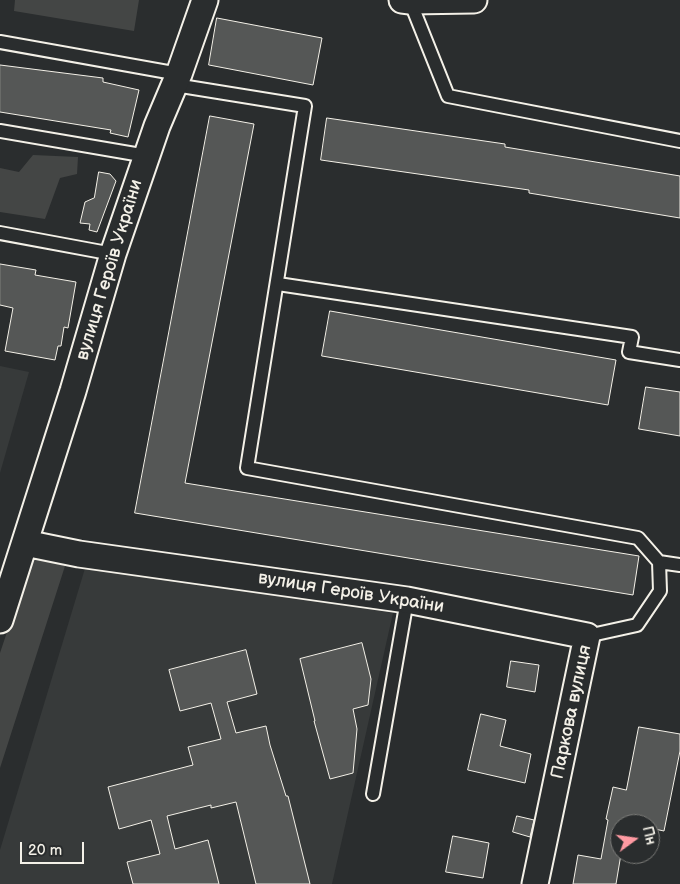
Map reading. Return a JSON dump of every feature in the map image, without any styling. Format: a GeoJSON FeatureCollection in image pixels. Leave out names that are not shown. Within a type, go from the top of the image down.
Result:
{"type":"FeatureCollection","features":[{"type":"Feature","properties":{"kind":"street","name":"вулиця Героїв України"},"geometry":{"type":"LineString","coordinates":[[0,620],[73,392],[113,254],[147,156],[206,0]]}},
{"type":"Feature","properties":{"kind":"street"},"geometry":{"type":"LineString","coordinates":[[406,1],[474,0]]}},
{"type":"Feature","properties":{"kind":"street","name":"вулиця Героїв України"},"geometry":{"type":"LineString","coordinates":[[25,543],[79,554],[407,600],[586,641]]}},
{"type":"Feature","properties":{"kind":"street","name":"Паркова вулиця"},"geometry":{"type":"LineString","coordinates":[[536,884],[586,641]]}},
{"type":"Feature","properties":{"kind":"lane"},"geometry":{"type":"LineString","coordinates":[[406,1],[448,96],[680,141]]}},
{"type":"Feature","properties":{"kind":"lane"},"geometry":{"type":"LineString","coordinates":[[0,42],[306,106],[247,468],[638,538],[659,562],[660,590],[637,625],[586,641]]}},
{"type":"Feature","properties":{"kind":"lane"},"geometry":{"type":"LineString","coordinates":[[0,131],[147,156]]}},
{"type":"Feature","properties":{"kind":"lane"},"geometry":{"type":"LineString","coordinates":[[0,233],[113,254]]}},
{"type":"Feature","properties":{"kind":"lane"},"geometry":{"type":"LineString","coordinates":[[278,284],[632,337],[629,352],[680,360]]}},
{"type":"Feature","properties":{"kind":"lane"},"geometry":{"type":"LineString","coordinates":[[659,562],[680,565]]}},
{"type":"Feature","properties":{"kind":"lane"},"geometry":{"type":"LineString","coordinates":[[373,794],[407,600]]}},
{"type":"Feature","properties":{"kind":"shaded area"},"geometry":{"type":"Polygon","coordinates":[[[15,0],[139,0],[134,31],[14,11],[15,0]]]}},
{"type":"Feature","properties":{"kind":"shaded area"},"geometry":{"type":"Polygon","coordinates":[[[33,155],[78,157],[77,174],[60,178],[45,219],[0,212],[0,168],[19,172],[33,155]]]}},
{"type":"Feature","properties":{"kind":"shaded area"},"geometry":{"type":"Polygon","coordinates":[[[0,366],[29,372],[0,473],[0,366]]]}},
{"type":"Feature","properties":{"kind":"shaded area"},"geometry":{"type":"Polygon","coordinates":[[[32,557],[65,566],[0,768],[0,653],[32,557]]]}},
{"type":"Feature","properties":{"kind":"shaded area"},"geometry":{"type":"Polygon","coordinates":[[[86,565],[393,613],[332,884],[0,884],[0,850],[86,565]]]}},
{"type":"Feature","properties":{"kind":"building"},"geometry":{"type":"Polygon","coordinates":[[[217,18],[322,38],[313,85],[209,65],[217,18]]]}},
{"type":"Feature","properties":{"kind":"building"},"geometry":{"type":"Polygon","coordinates":[[[0,65],[103,78],[103,82],[139,90],[128,137],[110,133],[111,130],[0,112],[0,65]]]}},
{"type":"Feature","properties":{"kind":"building"},"geometry":{"type":"Polygon","coordinates":[[[210,116],[254,124],[185,483],[639,556],[633,595],[135,513],[210,116]]]}},
{"type":"Feature","properties":{"kind":"building"},"geometry":{"type":"Polygon","coordinates":[[[327,118],[505,144],[505,147],[680,176],[680,218],[529,193],[529,190],[321,160],[327,118]]]}},
{"type":"Feature","properties":{"kind":"building"},"geometry":{"type":"Polygon","coordinates":[[[99,172],[110,174],[116,181],[97,232],[89,230],[90,224],[80,223],[85,202],[94,198],[99,172]]]}},
{"type":"Feature","properties":{"kind":"building"},"geometry":{"type":"Polygon","coordinates":[[[0,264],[36,270],[35,275],[76,282],[68,328],[64,327],[61,346],[58,346],[55,360],[5,351],[13,308],[0,305],[0,264]]]}},
{"type":"Feature","properties":{"kind":"building"},"geometry":{"type":"Polygon","coordinates":[[[330,311],[616,360],[608,405],[322,356],[330,311]]]}},
{"type":"Feature","properties":{"kind":"building"},"geometry":{"type":"Polygon","coordinates":[[[646,387],[680,392],[680,436],[639,429],[646,387]]]}},
{"type":"Feature","properties":{"kind":"building"},"geometry":{"type":"Polygon","coordinates":[[[362,643],[371,679],[368,705],[353,709],[357,729],[353,773],[330,779],[300,659],[362,643]]]}},
{"type":"Feature","properties":{"kind":"building"},"geometry":{"type":"Polygon","coordinates":[[[246,650],[257,694],[227,702],[236,733],[266,726],[286,796],[288,796],[310,884],[256,884],[236,802],[211,808],[211,805],[167,816],[175,849],[208,840],[219,884],[133,884],[127,862],[160,854],[151,820],[119,829],[108,787],[193,765],[188,747],[221,739],[211,703],[180,711],[169,670],[246,650]]]}},
{"type":"Feature","properties":{"kind":"building"},"geometry":{"type":"Polygon","coordinates":[[[511,661],[539,665],[535,692],[507,687],[511,661]]]}},
{"type":"Feature","properties":{"kind":"building"},"geometry":{"type":"Polygon","coordinates":[[[481,714],[506,720],[500,746],[531,754],[525,783],[468,770],[481,714]]]}},
{"type":"Feature","properties":{"kind":"building"},"geometry":{"type":"Polygon","coordinates":[[[639,727],[680,734],[680,751],[664,831],[660,830],[660,814],[610,814],[610,864],[619,864],[616,884],[573,884],[578,855],[601,859],[608,820],[606,819],[613,787],[626,790],[639,727]]]}},
{"type":"Feature","properties":{"kind":"building"},"geometry":{"type":"Polygon","coordinates":[[[517,816],[534,820],[530,837],[513,832],[517,816]]]}},
{"type":"Feature","properties":{"kind":"building"},"geometry":{"type":"Polygon","coordinates":[[[453,836],[489,843],[483,878],[446,872],[453,836]]]}}]}
